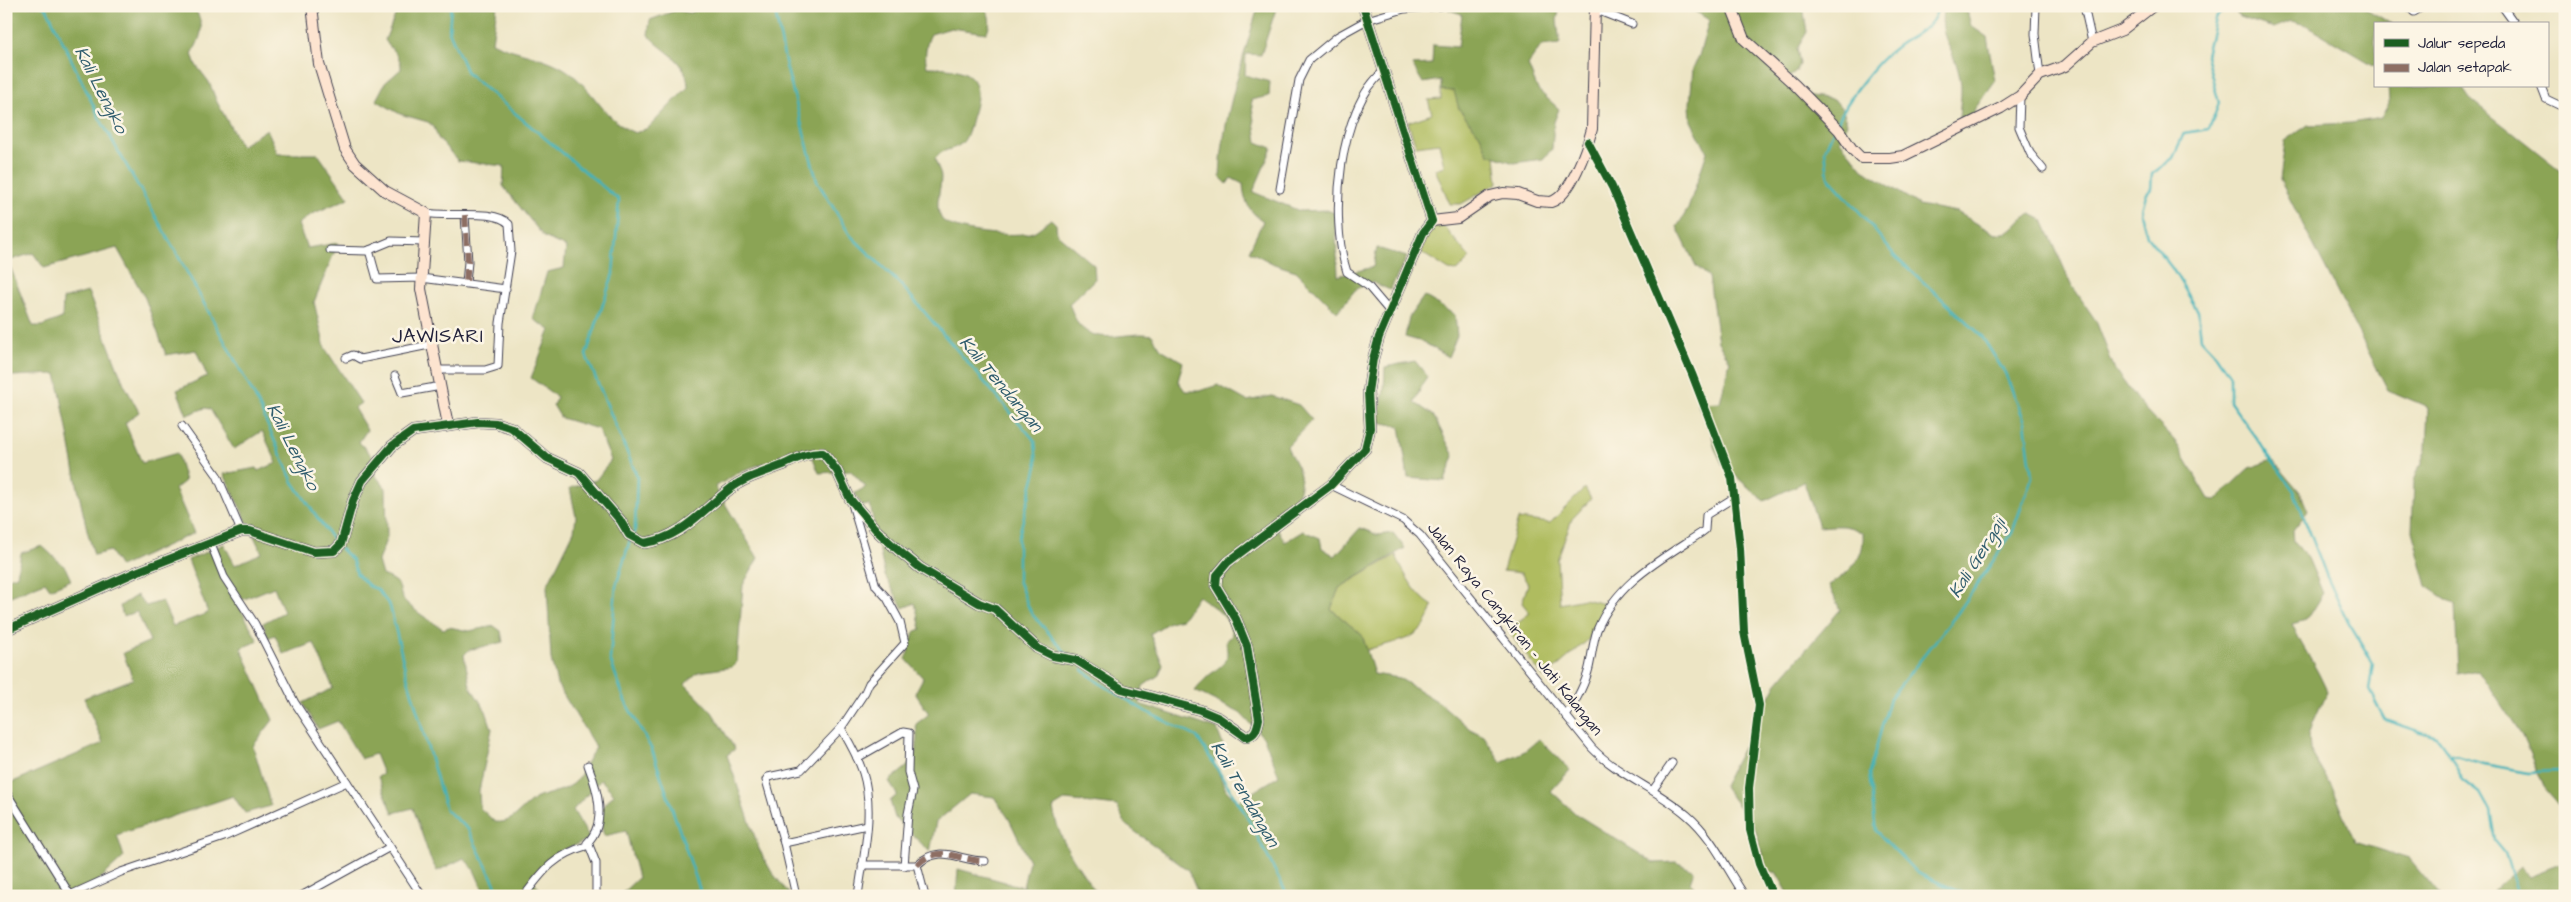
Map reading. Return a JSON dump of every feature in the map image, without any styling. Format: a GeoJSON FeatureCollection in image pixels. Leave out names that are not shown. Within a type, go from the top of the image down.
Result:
{"type":"FeatureCollection","features":[{"type":"Feature","properties":{"kind":"street"},"geometry":{"type":"LineString","coordinates":[[312,6],[319,64],[345,149],[355,164],[372,181],[404,203],[426,213],[497,216],[509,224],[512,239],[500,323],[498,366],[485,370],[439,370]]}},
{"type":"Feature","properties":{"kind":"street"},"geometry":{"type":"LineString","coordinates":[[1363,6],[1432,221]]}},
{"type":"Feature","properties":{"kind":"street"},"geometry":{"type":"LineString","coordinates":[[1280,189],[1302,70],[1309,60],[1338,36],[1367,20],[1404,9],[1441,6]]}},
{"type":"Feature","properties":{"kind":"street"},"geometry":{"type":"LineString","coordinates":[[1730,6],[1744,39],[1795,85],[1835,127],[1861,158],[1903,156],[2020,96],[2040,74],[2065,66],[2092,42],[2122,30],[2152,6]]}},
{"type":"Feature","properties":{"kind":"street"},"geometry":{"type":"LineString","coordinates":[[2036,6],[2035,34],[2040,74]]}},
{"type":"Feature","properties":{"kind":"street"},"geometry":{"type":"LineString","coordinates":[[2084,6],[2092,42]]}},
{"type":"Feature","properties":{"kind":"street"},"geometry":{"type":"LineString","coordinates":[[2408,6],[2414,12],[2424,6]]}},
{"type":"Feature","properties":{"kind":"street"},"geometry":{"type":"LineString","coordinates":[[2502,6],[2514,22]]}},
{"type":"Feature","properties":{"kind":"street"},"geometry":{"type":"LineString","coordinates":[[850,499],[877,531],[920,568],[979,603],[995,609],[1037,648],[1053,656],[1073,660],[1122,689],[1200,710],[1246,736],[1251,736],[1257,730],[1259,719],[1247,646],[1236,619],[1216,586],[1217,575],[1228,562],[1331,485],[1358,458],[1368,439],[1370,375],[1379,337],[1423,233],[1432,221],[1458,218],[1490,196],[1503,192],[1518,194],[1544,202],[1557,200],[1567,189],[1588,142],[1593,106],[1595,8],[1632,24]]}},
{"type":"Feature","properties":{"kind":"street"},"geometry":{"type":"LineString","coordinates":[[1384,71],[1364,93],[1354,113],[1342,161],[1340,218],[1347,272],[1368,286],[1390,312]]}},
{"type":"Feature","properties":{"kind":"street"},"geometry":{"type":"LineString","coordinates":[[2542,88],[2546,98],[2565,108]]}},
{"type":"Feature","properties":{"kind":"street"},"geometry":{"type":"LineString","coordinates":[[2020,96],[2019,126],[2030,153],[2043,169]]}},
{"type":"Feature","properties":{"kind":"street"},"geometry":{"type":"LineString","coordinates":[[1588,142],[1612,187],[1727,461],[1734,498],[1742,567],[1744,632],[1759,705],[1749,788],[1750,830],[1759,864],[1773,896]]}},
{"type":"Feature","properties":{"kind":"street"},"geometry":{"type":"LineString","coordinates":[[426,213],[421,278],[422,296],[434,344],[448,425]]}},
{"type":"Feature","properties":{"kind":"street"},"geometry":{"type":"LineString","coordinates":[[465,216],[468,262],[466,284]]}},
{"type":"Feature","properties":{"kind":"street"},"geometry":{"type":"LineString","coordinates":[[330,250],[369,250],[390,241],[424,242]]}},
{"type":"Feature","properties":{"kind":"street"},"geometry":{"type":"LineString","coordinates":[[369,250],[376,278],[421,278],[506,289]]}},
{"type":"Feature","properties":{"kind":"street"},"geometry":{"type":"LineString","coordinates":[[346,358],[353,355],[360,359],[434,344]]}},
{"type":"Feature","properties":{"kind":"street"},"geometry":{"type":"LineString","coordinates":[[395,376],[402,393],[442,386]]}},
{"type":"Feature","properties":{"kind":"street"},"geometry":{"type":"LineString","coordinates":[[6,630],[210,542],[241,531],[250,531],[314,552],[337,548],[362,481],[392,446],[413,431],[448,425],[488,422],[512,428],[547,458],[585,478],[633,537],[644,543],[653,542],[678,533],[732,487],[811,454],[823,454],[828,457],[850,499],[876,586],[887,598],[900,622],[905,643],[868,683],[865,692],[841,728],[801,770],[766,778],[796,896]]}},
{"type":"Feature","properties":{"kind":"street"},"geometry":{"type":"LineString","coordinates":[[182,426],[217,475],[241,531]]}},
{"type":"Feature","properties":{"kind":"street","name":"Jalan Raya Cangkiran - Jati Kalangan"},"geometry":{"type":"LineString","coordinates":[[1331,485],[1404,520],[1420,535],[1566,716],[1605,760],[1685,813],[1706,833],[1745,896]]}},
{"type":"Feature","properties":{"kind":"street"},"geometry":{"type":"LineString","coordinates":[[1566,716],[1577,700],[1589,670],[1597,631],[1625,586],[1648,567],[1705,530],[1706,515],[1734,498]]}},
{"type":"Feature","properties":{"kind":"street"},"geometry":{"type":"LineString","coordinates":[[210,542],[224,576],[255,624],[295,703],[422,896]]}},
{"type":"Feature","properties":{"kind":"street"},"geometry":{"type":"LineString","coordinates":[[841,728],[857,758],[866,788],[866,825],[858,896]]}},
{"type":"Feature","properties":{"kind":"street"},"geometry":{"type":"LineString","coordinates":[[857,758],[902,732],[908,733],[908,772],[913,790],[908,814],[904,866]]}},
{"type":"Feature","properties":{"kind":"street"},"geometry":{"type":"LineString","coordinates":[[1652,790],[1672,763]]}},
{"type":"Feature","properties":{"kind":"street"},"geometry":{"type":"LineString","coordinates":[[588,765],[598,795],[599,807],[598,822],[594,834],[587,843],[596,862],[596,896]]}},
{"type":"Feature","properties":{"kind":"street"},"geometry":{"type":"LineString","coordinates":[[6,792],[70,895],[121,872],[224,837],[347,782]]}},
{"type":"Feature","properties":{"kind":"street"},"geometry":{"type":"LineString","coordinates":[[784,843],[866,825]]}},
{"type":"Feature","properties":{"kind":"street"},"geometry":{"type":"LineString","coordinates":[[524,896],[550,864],[562,856],[589,845]]}},
{"type":"Feature","properties":{"kind":"street"},"geometry":{"type":"LineString","coordinates":[[301,896],[390,847]]}},
{"type":"Feature","properties":{"kind":"street"},"geometry":{"type":"LineString","coordinates":[[862,865],[917,865],[928,856],[939,853],[985,861]]}},
{"type":"Feature","properties":{"kind":"street"},"geometry":{"type":"LineString","coordinates":[[917,865],[925,896]]}},
{"type":"Feature","properties":{"kind":"green space"},"geometry":{"type":"Polygon","coordinates":[[[6,6],[193,6],[200,19],[201,30],[192,54],[196,65],[209,82],[217,102],[241,146],[267,129],[278,154],[318,154],[349,198],[312,214],[298,224],[307,248],[338,243],[314,302],[325,348],[361,403],[354,408],[367,430],[359,442],[374,458],[374,474],[386,488],[387,537],[378,561],[382,575],[398,585],[403,599],[420,614],[443,629],[449,627],[469,631],[494,626],[501,631],[503,642],[469,650],[464,655],[470,686],[486,711],[492,729],[479,791],[480,808],[495,822],[508,820],[537,798],[573,784],[596,748],[557,684],[551,659],[547,586],[574,531],[576,517],[570,488],[596,480],[611,460],[598,429],[561,418],[553,405],[557,397],[531,378],[550,330],[533,319],[547,272],[564,268],[566,247],[544,237],[503,186],[504,166],[458,161],[438,138],[434,127],[428,122],[400,114],[376,100],[385,83],[401,69],[398,57],[385,40],[399,6],[497,6],[492,42],[556,64],[565,69],[582,83],[609,115],[625,128],[635,133],[648,128],[688,87],[684,70],[679,63],[648,35],[650,20],[677,10],[690,13],[704,6],[984,6],[990,19],[986,33],[951,28],[931,34],[927,45],[927,67],[941,67],[963,72],[971,77],[977,92],[976,104],[965,139],[961,144],[944,151],[935,159],[941,175],[938,208],[941,218],[947,223],[970,231],[999,234],[1025,234],[1033,232],[1051,219],[1056,224],[1057,234],[1094,265],[1095,279],[1069,304],[1079,325],[1087,332],[1105,337],[1133,334],[1152,335],[1161,349],[1183,362],[1178,381],[1185,391],[1199,391],[1218,385],[1247,401],[1272,396],[1299,405],[1312,420],[1287,446],[1299,472],[1300,482],[1294,502],[1275,524],[1285,542],[1303,531],[1320,538],[1322,548],[1335,556],[1360,528],[1378,535],[1393,533],[1405,548],[1339,588],[1331,609],[1362,635],[1374,674],[1399,678],[1440,703],[1470,729],[1484,736],[1501,762],[1525,751],[1539,739],[1570,770],[1551,791],[1576,814],[1654,863],[1676,862],[1694,871],[1690,882],[1701,896],[1199,896],[1188,870],[1126,825],[1117,806],[1066,800],[1053,808],[1060,833],[1071,855],[1099,896],[956,896],[958,869],[1023,887],[1029,861],[1009,819],[994,797],[970,794],[936,822],[930,852],[895,818],[890,801],[897,795],[889,781],[911,763],[914,758],[917,745],[916,724],[929,714],[915,693],[923,678],[906,659],[914,632],[921,629],[915,603],[903,608],[885,576],[870,505],[862,506],[855,493],[866,487],[851,471],[819,473],[813,458],[804,449],[741,471],[715,487],[758,558],[743,585],[737,662],[732,667],[698,672],[685,684],[712,712],[735,749],[727,755],[759,849],[771,871],[791,896],[619,896],[638,878],[626,831],[604,836],[598,812],[614,794],[601,780],[573,810],[590,839],[560,851],[530,877],[545,896],[477,896],[484,892],[474,870],[464,858],[437,871],[430,858],[413,808],[393,813],[378,777],[383,774],[375,754],[361,759],[338,721],[318,729],[303,703],[333,688],[314,643],[283,654],[275,635],[268,638],[263,623],[284,612],[274,587],[237,602],[258,641],[241,648],[273,720],[253,746],[271,806],[245,813],[233,796],[117,835],[124,857],[82,896],[6,896],[6,785],[103,743],[84,698],[133,679],[123,653],[150,641],[137,612],[123,616],[120,606],[137,595],[146,606],[162,601],[173,626],[208,613],[188,560],[224,544],[235,565],[262,553],[224,474],[256,468],[258,471],[277,463],[262,431],[234,449],[210,409],[205,408],[187,415],[177,390],[207,376],[196,350],[166,355],[145,298],[117,248],[44,268],[33,253],[8,261],[33,326],[42,326],[62,318],[63,299],[88,292],[124,384],[139,412],[125,423],[142,463],[177,453],[185,481],[175,489],[194,533],[120,567],[110,551],[94,555],[82,510],[56,374],[12,376],[6,380],[6,6]],[[1198,596],[1182,619],[1169,622],[1150,634],[1163,665],[1159,675],[1143,686],[1140,704],[1217,729],[1223,745],[1214,763],[1226,790],[1237,802],[1279,776],[1264,738],[1240,713],[1195,691],[1205,679],[1221,666],[1227,657],[1226,642],[1232,635],[1228,622],[1224,617],[1198,596]]]}},
{"type":"Feature","properties":{"kind":"green space"},"geometry":{"type":"Polygon","coordinates":[[[1277,6],[1261,55],[1246,54],[1245,75],[1270,82],[1269,96],[1251,100],[1257,142],[1272,148],[1253,192],[1300,211],[1327,210],[1335,213],[1338,276],[1373,267],[1377,248],[1407,257],[1390,290],[1372,282],[1356,289],[1337,312],[1296,271],[1274,264],[1249,251],[1263,221],[1248,206],[1243,184],[1231,178],[1227,184],[1220,177],[1229,112],[1239,70],[1258,7],[1277,6]]]}},
{"type":"Feature","properties":{"kind":"green space"},"geometry":{"type":"Polygon","coordinates":[[[1449,6],[1560,6],[1557,20],[1560,44],[1541,46],[1528,65],[1538,90],[1559,109],[1554,122],[1552,149],[1543,159],[1514,163],[1488,154],[1480,135],[1459,109],[1454,91],[1441,90],[1441,80],[1423,83],[1412,65],[1432,64],[1433,45],[1458,47],[1462,14],[1449,10],[1449,6]]]}},
{"type":"Feature","properties":{"kind":"green space"},"geometry":{"type":"Polygon","coordinates":[[[1691,6],[1803,6],[1807,32],[1797,49],[1800,64],[1796,72],[1783,82],[1795,94],[1834,99],[1843,110],[1847,123],[1840,141],[1863,169],[1919,205],[1957,212],[1995,234],[2012,229],[2031,214],[2043,220],[2071,284],[2096,321],[2115,370],[2140,404],[2175,441],[2209,499],[2216,500],[2250,468],[2273,460],[2300,492],[2308,511],[2293,530],[2294,542],[2308,558],[2323,593],[2306,620],[2292,624],[2327,691],[2309,736],[2310,750],[2334,791],[2355,842],[2409,859],[2440,896],[1790,896],[1776,872],[1768,873],[1755,829],[1723,786],[1777,683],[1840,610],[1829,585],[1849,570],[1858,558],[1863,543],[1863,534],[1858,530],[1847,527],[1819,527],[1804,482],[1764,501],[1723,465],[1715,449],[1711,431],[1697,403],[1720,402],[1730,361],[1718,342],[1709,277],[1696,266],[1677,227],[1688,209],[1707,152],[1691,121],[1690,104],[1693,68],[1699,56],[1709,20],[1691,9],[1691,6]]]}},
{"type":"Feature","properties":{"kind":"green space"},"geometry":{"type":"Polygon","coordinates":[[[1944,6],[1966,6],[1971,26],[1987,37],[1995,81],[1974,110],[1975,117],[1959,118],[1961,85],[1956,65],[1944,34],[1942,16],[1944,6]]]}},
{"type":"Feature","properties":{"kind":"green space"},"geometry":{"type":"Polygon","coordinates":[[[2232,6],[2361,6],[2389,22],[2374,22],[2374,65],[2306,25],[2291,21],[2274,28],[2239,17],[2232,6]]]}},
{"type":"Feature","properties":{"kind":"green space"},"geometry":{"type":"Polygon","coordinates":[[[2388,88],[2462,88],[2470,99],[2565,174],[2565,812],[2544,787],[2522,736],[2478,670],[2458,674],[2455,605],[2427,586],[2412,531],[2414,481],[2426,449],[2428,407],[2388,390],[2280,180],[2285,141],[2308,125],[2351,123],[2381,118],[2389,103],[2388,88]]]}},
{"type":"Feature","properties":{"kind":"green space"},"geometry":{"type":"Polygon","coordinates":[[[1441,90],[1455,91],[1459,109],[1480,135],[1488,154],[1495,156],[1498,183],[1461,204],[1450,204],[1435,169],[1444,166],[1439,143],[1416,146],[1408,122],[1432,114],[1428,100],[1441,99],[1441,90]]]}},
{"type":"Feature","properties":{"kind":"green space"},"geometry":{"type":"Polygon","coordinates":[[[1443,225],[1470,258],[1457,271],[1449,270],[1422,253],[1425,237],[1433,227],[1443,225]]]}},
{"type":"Feature","properties":{"kind":"green space"},"geometry":{"type":"Polygon","coordinates":[[[1424,296],[1455,315],[1457,336],[1448,357],[1423,342],[1405,337],[1409,317],[1424,296]]]}},
{"type":"Feature","properties":{"kind":"green space"},"geometry":{"type":"Polygon","coordinates":[[[1415,361],[1427,376],[1414,402],[1433,415],[1454,456],[1445,481],[1408,478],[1400,426],[1377,422],[1384,390],[1385,367],[1415,361]]]}},
{"type":"Feature","properties":{"kind":"green space"},"geometry":{"type":"Polygon","coordinates":[[[1585,488],[1591,499],[1572,519],[1557,560],[1560,604],[1584,599],[1605,604],[1588,640],[1544,678],[1508,629],[1530,613],[1522,603],[1528,584],[1521,573],[1503,571],[1518,519],[1550,523],[1585,488]]]}},
{"type":"Feature","properties":{"kind":"green space"},"geometry":{"type":"Polygon","coordinates":[[[42,546],[65,567],[71,580],[50,589],[45,582],[6,598],[6,579],[17,575],[21,553],[42,546]]]}},
{"type":"Feature","properties":{"kind":"green space"},"geometry":{"type":"Polygon","coordinates":[[[1396,555],[1411,584],[1433,606],[1429,618],[1416,633],[1408,638],[1367,650],[1362,635],[1331,609],[1339,588],[1396,555]]]}},
{"type":"Feature","properties":{"kind":"green space"},"geometry":{"type":"Polygon","coordinates":[[[2565,862],[2565,896],[2488,896],[2520,866],[2529,876],[2565,862]]]}},
{"type":"Feature","properties":{"kind":"waterway","name":"Kali Lengko"},"geometry":{"type":"LineString","coordinates":[[42,6],[47,9],[100,119],[177,254],[255,397],[293,482],[337,546]]}},
{"type":"Feature","properties":{"kind":"waterway"},"geometry":{"type":"LineString","coordinates":[[451,6],[449,31],[467,73],[619,200],[613,274],[586,355],[637,476],[635,529],[633,535]]}},
{"type":"Feature","properties":{"kind":"waterway","name":"Kali Tendangan"},"geometry":{"type":"LineString","coordinates":[[774,6],[786,66],[817,181],[850,235],[902,286],[1035,441],[1037,466],[1018,539],[1018,580],[1031,613],[1068,655]]}},
{"type":"Feature","properties":{"kind":"waterway","name":"Kali Gergaji"},"geometry":{"type":"LineString","coordinates":[[1837,124],[1847,104],[1871,72],[1896,47],[1922,31],[1932,21],[1938,6]]}},
{"type":"Feature","properties":{"kind":"waterway"},"geometry":{"type":"LineString","coordinates":[[2227,6],[2215,19],[2206,55],[2219,103],[2209,129],[2184,133],[2173,158],[2152,174],[2151,189],[2146,195],[2141,213],[2147,236],[2172,268],[2198,311],[2201,339],[2216,355],[2230,376],[2230,402],[2294,491],[2327,577],[2348,622],[2373,663],[2369,690],[2385,720],[2437,737],[2449,754],[2483,764],[2528,772],[2565,771]]}},
{"type":"Feature","properties":{"kind":"waterway","name":"Kali Gergaji"},"geometry":{"type":"LineString","coordinates":[[1834,129],[1825,150],[1828,177],[1864,217],[1895,256],[1981,335],[2005,373],[2025,422],[2032,477],[2012,533],[1957,614],[1890,698],[1869,773],[1876,831],[1917,873],[1969,896]]}},
{"type":"Feature","properties":{"kind":"waterway"},"geometry":{"type":"LineString","coordinates":[[630,540],[616,586],[610,659],[625,701],[652,750],[702,896]]}},
{"type":"Feature","properties":{"kind":"waterway","name":"Kali Lengko"},"geometry":{"type":"LineString","coordinates":[[341,549],[352,560],[357,574],[369,586],[377,589],[390,606],[405,669],[446,810],[468,829],[501,896]]}},
{"type":"Feature","properties":{"kind":"waterway","name":"Kali Tendangan"},"geometry":{"type":"LineString","coordinates":[[1083,670],[1098,682],[1145,711],[1197,737],[1245,813],[1288,896]]}},
{"type":"Feature","properties":{"kind":"waterway"},"geometry":{"type":"LineString","coordinates":[[2449,754],[2463,780],[2480,793],[2490,811],[2495,841],[2505,853],[2518,896]]}},
{"type":"Feature","properties":{"kind":"marked path"},"geometry":{"type":"LineString","coordinates":[[465,215],[468,262],[466,283]]}},
{"type":"Feature","properties":{"kind":"marked path"},"geometry":{"type":"LineString","coordinates":[[917,865],[933,855],[941,854],[985,861]]}},
{"type":"Feature","properties":{"kind":"cycle path"},"geometry":{"type":"LineString","coordinates":[[6,630],[136,572],[241,531],[250,531],[314,552],[334,551],[341,544],[353,501],[362,481],[392,446],[413,431],[478,422],[496,423],[512,428],[547,458],[579,473],[620,520],[629,535],[644,543],[669,536],[680,530],[742,481],[803,456],[823,453],[837,471],[850,499],[877,531],[920,568],[979,603],[995,609],[1037,648],[1053,656],[1076,660],[1122,689],[1200,710],[1219,718],[1246,737],[1252,735],[1256,731],[1259,719],[1247,646],[1236,619],[1216,586],[1217,575],[1228,562],[1331,485],[1365,449],[1370,428],[1368,392],[1373,359],[1379,337],[1423,233],[1432,221],[1363,6]]}},
{"type":"Feature","properties":{"kind":"cycle path"},"geometry":{"type":"LineString","coordinates":[[1588,142],[1612,187],[1692,374],[1732,478],[1740,548],[1744,632],[1759,705],[1749,788],[1750,830],[1759,864],[1773,896]]}},
{"type":"Feature","properties":{"kind":"district","name":"JAWISARI"},"geometry":{"type":"Point","coordinates":[438,336]}}]}
